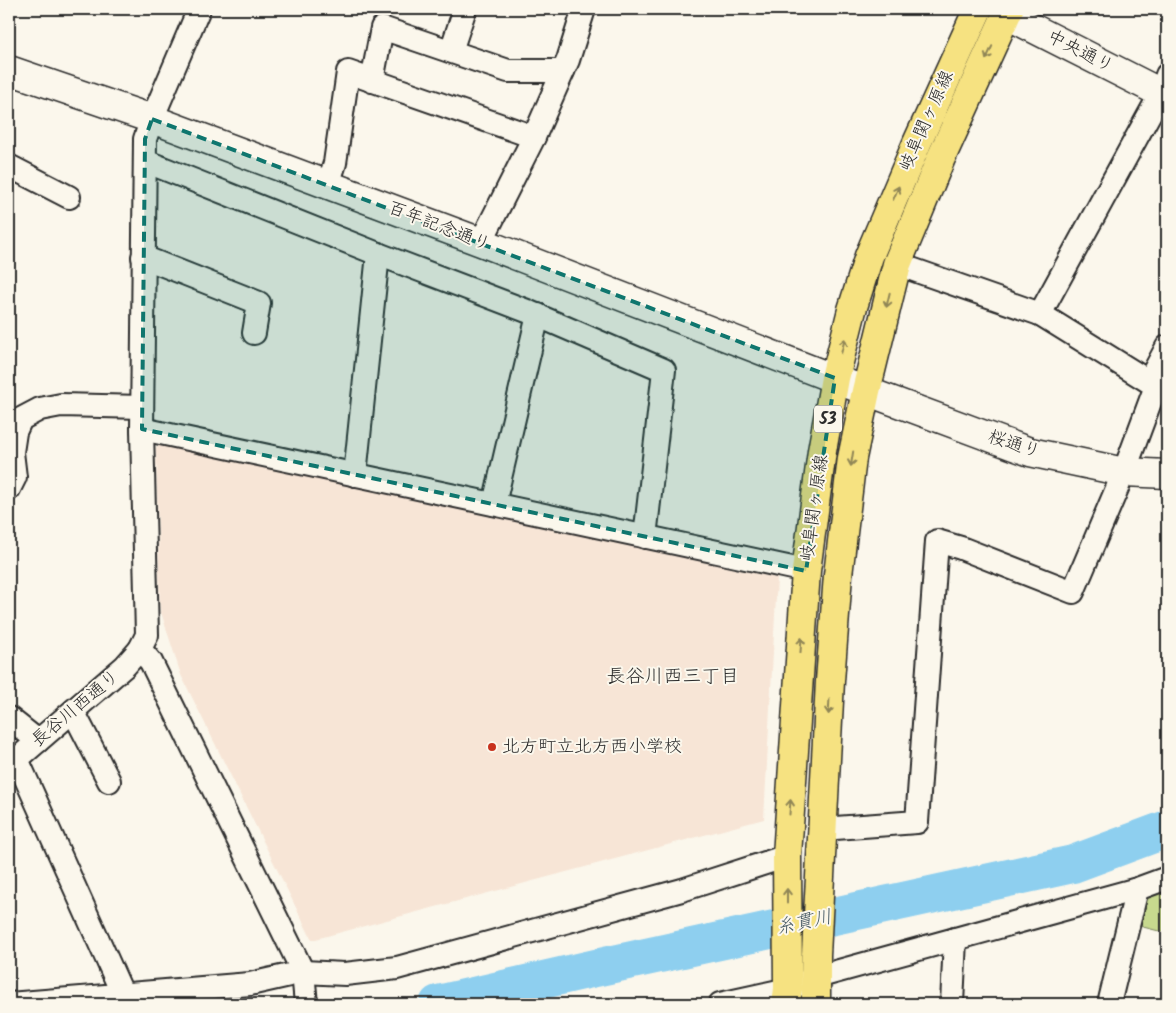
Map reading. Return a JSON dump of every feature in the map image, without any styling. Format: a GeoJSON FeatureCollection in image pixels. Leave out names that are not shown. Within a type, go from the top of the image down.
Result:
{"type":"FeatureCollection","features":[{"type":"Feature","properties":{"kind":"main road","name":"岐阜関ヶ原線"},"geometry":{"type":"LineString","coordinates":[[787,997],[787,862],[806,571],[822,451],[835,378],[852,310],[869,256],[917,143],[978,9]]}},
{"type":"Feature","properties":{"kind":"main road","name":"岐阜関ヶ原線"},"geometry":{"type":"LineString","coordinates":[[816,1004],[821,842],[838,575],[852,458],[866,391],[897,264],[1003,11]]}},
{"type":"Feature","properties":{"kind":"street"},"geometry":{"type":"LineString","coordinates":[[198,9],[145,139],[142,429],[147,635],[140,649],[151,662],[303,975],[306,1004]]}},
{"type":"Feature","properties":{"kind":"street"},"geometry":{"type":"LineString","coordinates":[[451,51],[465,9]]}},
{"type":"Feature","properties":{"kind":"street"},"geometry":{"type":"LineString","coordinates":[[481,242],[534,137],[563,72],[584,9]]}},
{"type":"Feature","properties":{"kind":"street","name":"中央通り"},"geometry":{"type":"LineString","coordinates":[[1003,11],[1165,88]]}},
{"type":"Feature","properties":{"kind":"street"},"geometry":{"type":"LineString","coordinates":[[372,81],[382,28],[508,71],[563,72]]}},
{"type":"Feature","properties":{"kind":"street","name":"百年記念通り"},"geometry":{"type":"LineString","coordinates":[[9,70],[152,119],[481,242],[866,391]]}},
{"type":"Feature","properties":{"kind":"street"},"geometry":{"type":"LineString","coordinates":[[328,185],[336,163],[348,72],[534,137]]}},
{"type":"Feature","properties":{"kind":"street"},"geometry":{"type":"LineString","coordinates":[[1040,314],[1165,88]]}},
{"type":"Feature","properties":{"kind":"street"},"geometry":{"type":"LineString","coordinates":[[145,161],[378,254],[538,315],[664,370],[645,537]]}},
{"type":"Feature","properties":{"kind":"street"},"geometry":{"type":"LineString","coordinates":[[9,166],[69,196]]}},
{"type":"Feature","properties":{"kind":"street"},"geometry":{"type":"LineString","coordinates":[[355,475],[378,254]]}},
{"type":"Feature","properties":{"kind":"street"},"geometry":{"type":"LineString","coordinates":[[143,257],[259,303],[254,332]]}},
{"type":"Feature","properties":{"kind":"street"},"geometry":{"type":"LineString","coordinates":[[821,842],[917,822],[937,541],[961,548],[1073,592],[1124,472],[1156,386],[1040,314],[897,264]]}},
{"type":"Feature","properties":{"kind":"street"},"geometry":{"type":"LineString","coordinates":[[494,504],[538,315]]}},
{"type":"Feature","properties":{"kind":"street"},"geometry":{"type":"LineString","coordinates":[[1149,381],[1167,347]]}},
{"type":"Feature","properties":{"kind":"street","name":"桜通り"},"geometry":{"type":"LineString","coordinates":[[866,391],[1030,452],[1124,472],[1167,474]]}},
{"type":"Feature","properties":{"kind":"street"},"geometry":{"type":"LineString","coordinates":[[9,489],[14,477],[12,452],[15,432],[21,419],[40,409],[61,405],[142,407]]}},
{"type":"Feature","properties":{"kind":"street"},"geometry":{"type":"LineString","coordinates":[[142,429],[806,571]]}},
{"type":"Feature","properties":{"kind":"street","name":"長谷川西通り"},"geometry":{"type":"LineString","coordinates":[[13,762],[126,666],[140,649]]}},
{"type":"Feature","properties":{"kind":"street"},"geometry":{"type":"LineString","coordinates":[[73,711],[109,781]]}},
{"type":"Feature","properties":{"kind":"street"},"geometry":{"type":"LineString","coordinates":[[9,718],[38,741]]}},
{"type":"Feature","properties":{"kind":"street"},"geometry":{"type":"LineString","coordinates":[[13,762],[123,994]]}},
{"type":"Feature","properties":{"kind":"street"},"geometry":{"type":"LineString","coordinates":[[9,1004],[250,984],[303,975],[345,974],[397,968],[787,862]]}},
{"type":"Feature","properties":{"kind":"street"},"geometry":{"type":"LineString","coordinates":[[720,1004],[787,997],[816,966],[955,939],[1136,889],[1167,878]]}},
{"type":"Feature","properties":{"kind":"street"},"geometry":{"type":"LineString","coordinates":[[1109,1004],[1136,889]]}},
{"type":"Feature","properties":{"kind":"street"},"geometry":{"type":"LineString","coordinates":[[952,1004],[955,939]]}},
{"type":"Feature","properties":{"kind":"highlighted area"},"geometry":{"type":"Polygon","coordinates":[[[152,119],[835,378],[806,571],[142,429],[145,139],[152,119]]]}},
{"type":"Feature","properties":{"kind":"shaded area","name":"北方町立北方西小学校"},"geometry":{"type":"Polygon","coordinates":[[[162,442],[777,578],[764,819],[312,940],[181,675],[160,609],[156,448],[162,442]]]}},
{"type":"Feature","properties":{"kind":"green space"},"geometry":{"type":"Polygon","coordinates":[[[1167,888],[1167,933],[1139,926],[1146,894],[1167,888]]]}},
{"type":"Feature","properties":{"kind":"waterway","name":"糸貫川"},"geometry":{"type":"LineString","coordinates":[[438,1004],[1073,864],[1167,829]]}},
{"type":"Feature","properties":{"kind":"place","name":"北方町立北方西小学校"},"geometry":{"type":"Point","coordinates":[492,747]}},
{"type":"Feature","properties":{"kind":"district","name":"長谷川西三丁目"},"geometry":{"type":"Point","coordinates":[673,677]}}]}
